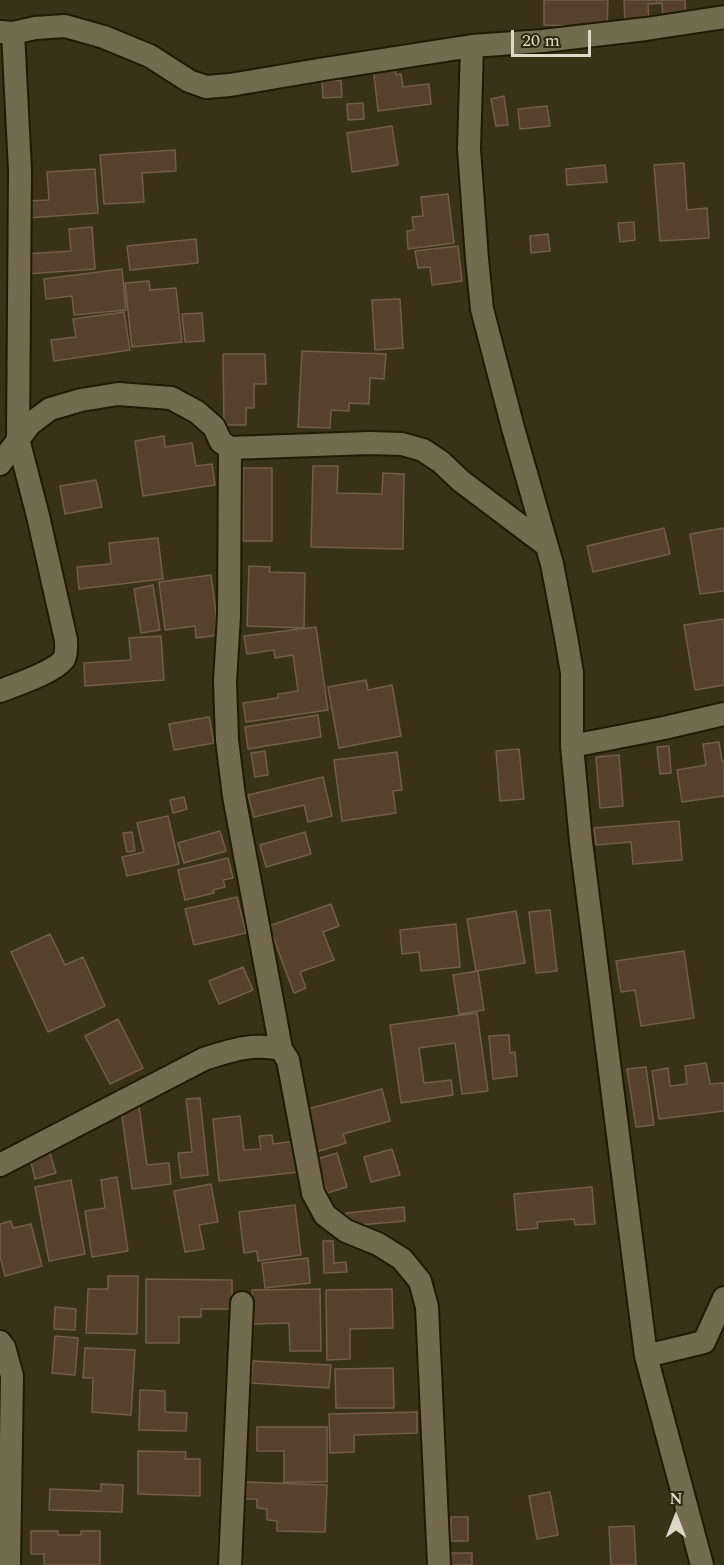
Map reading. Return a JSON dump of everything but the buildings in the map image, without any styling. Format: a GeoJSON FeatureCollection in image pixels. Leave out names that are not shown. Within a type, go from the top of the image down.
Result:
{"type":"FeatureCollection","features":[{"type":"Feature","properties":{"kind":"street"},"geometry":{"type":"LineString","coordinates":[[0,691],[53,668],[65,657],[66,649],[66,640],[38,516],[18,440],[20,170],[6,33],[65,26],[104,37],[150,56],[189,81],[206,87],[472,46],[543,41],[724,17]]}},
{"type":"Feature","properties":{"kind":"street"},"geometry":{"type":"LineString","coordinates":[[472,46],[470,149],[482,309],[546,545],[566,637],[572,673],[572,746],[581,842],[646,1356],[702,1565]]}},
{"type":"Feature","properties":{"kind":"street"},"geometry":{"type":"LineString","coordinates":[[0,464],[30,424],[50,409],[81,400],[118,394],[171,398],[197,412],[214,427],[221,442],[230,448],[370,443],[402,444],[423,450],[546,545]]}},
{"type":"Feature","properties":{"kind":"street"},"geometry":{"type":"LineString","coordinates":[[230,448],[229,616],[225,681],[227,740],[234,796],[281,1049],[288,1060],[313,1193],[325,1215],[346,1231],[378,1244],[402,1259],[420,1281],[427,1307],[439,1565]]}},
{"type":"Feature","properties":{"kind":"street"},"geometry":{"type":"LineString","coordinates":[[572,746],[724,714]]}},
{"type":"Feature","properties":{"kind":"street"},"geometry":{"type":"LineString","coordinates":[[0,1166],[204,1059],[238,1048],[268,1046],[281,1049]]}},
{"type":"Feature","properties":{"kind":"street"},"geometry":{"type":"LineString","coordinates":[[646,1356],[714,1341],[724,1299]]}},
{"type":"Feature","properties":{"kind":"street"},"geometry":{"type":"LineString","coordinates":[[230,1565],[242,1303]]}},
{"type":"Feature","properties":{"kind":"street"},"geometry":{"type":"LineString","coordinates":[[0,1342],[4,1347],[12,1377],[9,1565]]}}]}
